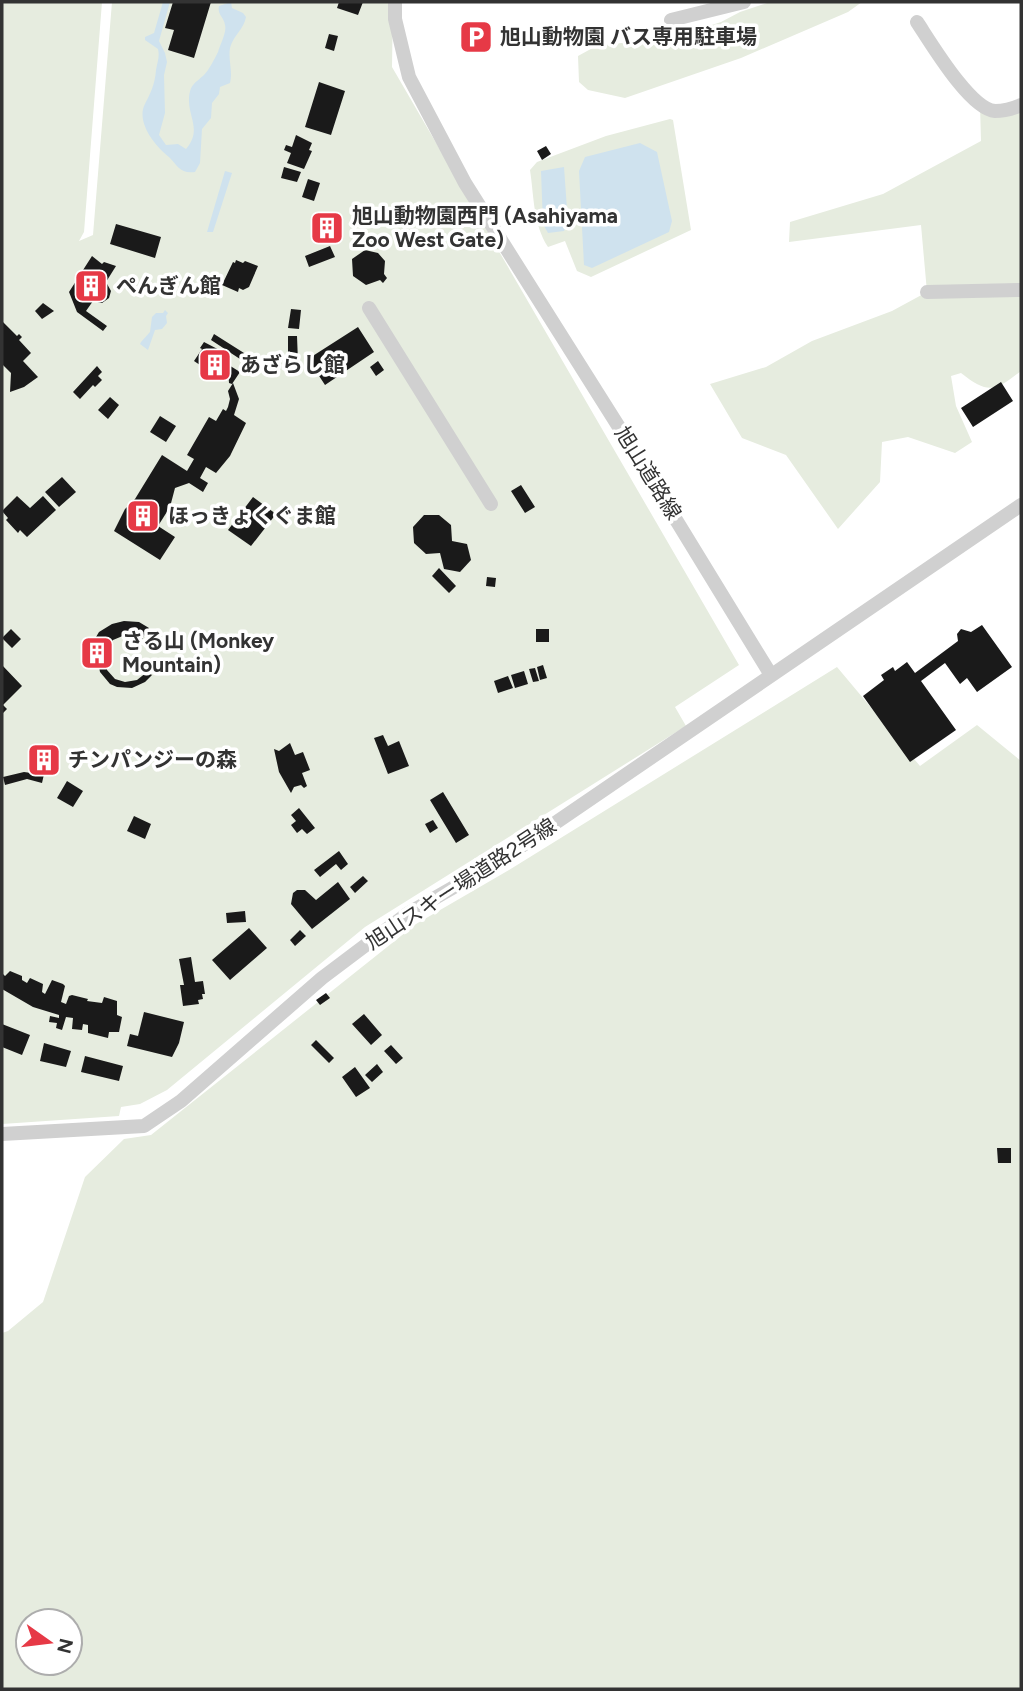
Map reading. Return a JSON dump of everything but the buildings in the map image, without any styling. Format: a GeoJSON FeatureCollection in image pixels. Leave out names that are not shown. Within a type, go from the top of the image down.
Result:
{"type":"FeatureCollection","features":[{"type":"Feature","properties":{"kind":"street","name":"旭山道路線"},"geometry":{"type":"LineString","coordinates":[[396,2],[395,19],[409,77],[465,183],[624,434],[771,675]]}},
{"type":"Feature","properties":{"kind":"street"},"geometry":{"type":"LineString","coordinates":[[671,20],[744,2]]}},
{"type":"Feature","properties":{"kind":"street"},"geometry":{"type":"LineString","coordinates":[[917,22],[965,89],[980,105],[993,111],[1021,105]]}},
{"type":"Feature","properties":{"kind":"street"},"geometry":{"type":"LineString","coordinates":[[927,292],[1021,290]]}},
{"type":"Feature","properties":{"kind":"street"},"geometry":{"type":"LineString","coordinates":[[369,308],[491,504]]}},
{"type":"Feature","properties":{"kind":"street"},"geometry":{"type":"LineString","coordinates":[[771,675],[1021,505]]}},
{"type":"Feature","properties":{"kind":"street","name":"旭山スキー場道路2号線"},"geometry":{"type":"LineString","coordinates":[[2,1134],[144,1126],[181,1101],[321,978],[407,914],[501,860],[771,675]]}},
{"type":"Feature","properties":{"kind":"shaded area"},"geometry":{"type":"Polygon","coordinates":[[[2,2],[102,2],[84,232],[79,241],[93,235],[112,2],[393,2],[392,67],[739,665],[675,707],[686,726],[365,927],[167,1090],[140,1104],[121,1107],[119,1116],[2,1124],[2,2]]]}},
{"type":"Feature","properties":{"kind":"shaded area"},"geometry":{"type":"Polygon","coordinates":[[[770,2],[862,2],[848,12],[741,58],[625,98],[588,90],[579,82],[578,56],[598,45],[669,39],[770,2]]]}},
{"type":"Feature","properties":{"kind":"shaded area"},"geometry":{"type":"Polygon","coordinates":[[[980,105],[1021,105],[1021,371],[1005,383],[992,388],[979,385],[961,373],[951,376],[956,406],[972,442],[955,453],[908,437],[882,442],[880,482],[838,529],[786,455],[742,438],[710,384],[766,367],[812,341],[892,311],[927,292],[921,225],[789,242],[790,222],[883,194],[981,141],[980,105]]]}},
{"type":"Feature","properties":{"kind":"shaded area"},"geometry":{"type":"Polygon","coordinates":[[[673,120],[691,230],[591,277],[577,271],[565,241],[548,247],[543,238],[535,210],[530,170],[537,162],[606,136],[673,120]]]}},
{"type":"Feature","properties":{"kind":"shaded area"},"geometry":{"type":"Polygon","coordinates":[[[837,667],[920,766],[977,725],[1021,761],[1021,1689],[2,1689],[2,1333],[43,1302],[85,1177],[124,1139],[151,1135],[416,924],[509,870],[837,667]]]}},
{"type":"Feature","properties":{"kind":"water"},"geometry":{"type":"Polygon","coordinates":[[[163,2],[170,2],[159,41],[167,62],[164,75],[165,113],[159,135],[166,145],[178,144],[186,149],[194,131],[190,92],[212,64],[225,31],[219,6],[231,2],[232,8],[246,17],[230,48],[230,83],[220,87],[219,94],[212,103],[211,118],[202,129],[200,163],[195,172],[183,171],[177,166],[154,141],[143,120],[144,106],[153,85],[159,55],[158,49],[145,40],[145,37],[154,33],[163,2]]]}},
{"type":"Feature","properties":{"kind":"water"},"geometry":{"type":"Polygon","coordinates":[[[640,143],[657,152],[672,221],[669,232],[592,268],[584,265],[579,171],[585,157],[640,143]]]}},
{"type":"Feature","properties":{"kind":"water"},"geometry":{"type":"Polygon","coordinates":[[[564,167],[568,223],[564,231],[548,233],[543,224],[541,171],[564,167]]]}},
{"type":"Feature","properties":{"kind":"water"},"geometry":{"type":"Polygon","coordinates":[[[225,171],[232,173],[213,232],[207,232],[225,171]]]}},
{"type":"Feature","properties":{"kind":"water"},"geometry":{"type":"Polygon","coordinates":[[[165,310],[168,313],[167,323],[162,329],[155,330],[148,350],[140,344],[150,332],[152,317],[165,310]]]}},
{"type":"Feature","properties":{"kind":"place","name":"旭山動物園 バス専用駐車場"},"geometry":{"type":"Point","coordinates":[476,37]}},
{"type":"Feature","properties":{"kind":"place","name":"旭山動物園西門 (Asahiyama Zoo West Gate)"},"geometry":{"type":"Point","coordinates":[327,228]}},
{"type":"Feature","properties":{"kind":"place","name":"ぺんぎん館"},"geometry":{"type":"Point","coordinates":[91,286]}},
{"type":"Feature","properties":{"kind":"place","name":"あざらし館"},"geometry":{"type":"Point","coordinates":[215,365]}},
{"type":"Feature","properties":{"kind":"place","name":"ほっきょくぐま館"},"geometry":{"type":"Point","coordinates":[143,516]}},
{"type":"Feature","properties":{"kind":"place","name":"さる山 (Monkey Mountain)"},"geometry":{"type":"Point","coordinates":[97,653]}},
{"type":"Feature","properties":{"kind":"place","name":"チンパンジーの森"},"geometry":{"type":"Point","coordinates":[44,760]}}]}
